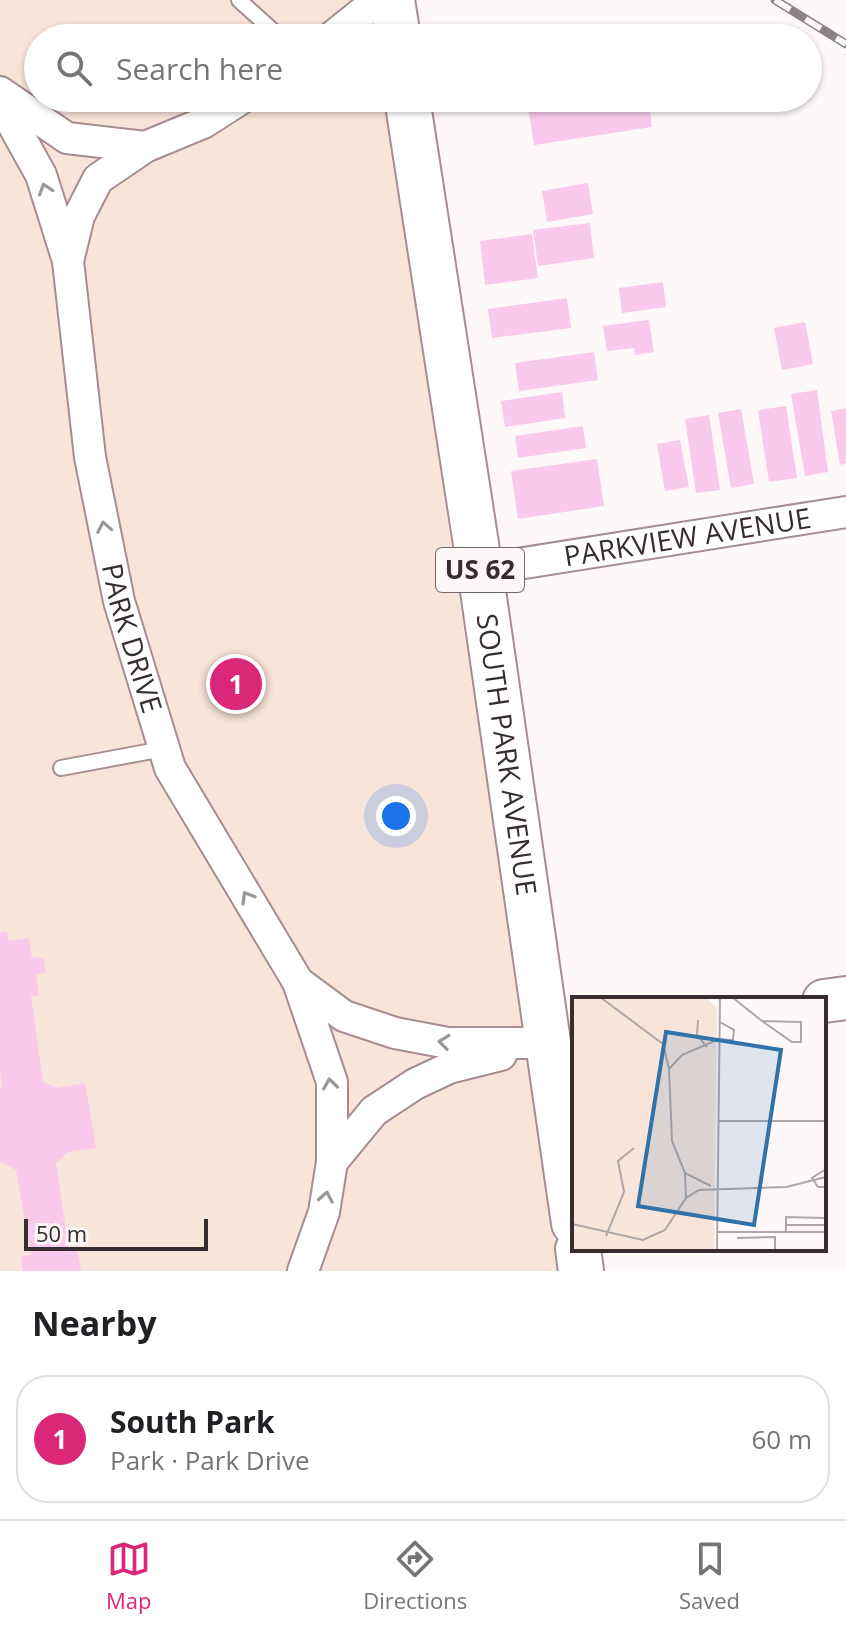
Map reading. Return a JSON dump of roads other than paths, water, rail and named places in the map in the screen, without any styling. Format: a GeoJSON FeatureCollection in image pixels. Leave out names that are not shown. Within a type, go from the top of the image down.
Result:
{"type":"FeatureCollection","features":[{"type":"Feature","properties":{"kind":"main road"},"geometry":{"type":"LineString","coordinates":[[392,0],[396,24]]}},
{"type":"Feature","properties":{"kind":"main road","name":"SOUTH PARK AVENUE"},"geometry":{"type":"LineString","coordinates":[[409,112],[480,570],[562,1041],[572,1193]]}},
{"type":"Feature","properties":{"kind":"main road"},"geometry":{"type":"LineString","coordinates":[[578,1251],[581,1271]]}},
{"type":"Feature","properties":{"kind":"street"},"geometry":{"type":"LineString","coordinates":[[348,24],[378,0]]}},
{"type":"Feature","properties":{"kind":"street","name":"PARK DRIVE"},"geometry":{"type":"LineString","coordinates":[[0,92],[24,108]]}},
{"type":"Feature","properties":{"kind":"street","name":"PARK DRIVE"},"geometry":{"type":"LineString","coordinates":[[0,101],[41,175],[68,261],[90,457],[119,601],[163,749],[170,768],[298,982],[332,1082],[332,1162],[324,1212],[303,1271]]}},
{"type":"Feature","properties":{"kind":"street","name":"PARK DRIVE"},"geometry":{"type":"LineString","coordinates":[[29,112],[67,138],[145,147]]}},
{"type":"Feature","properties":{"kind":"street","name":"PARK DRIVE"},"geometry":{"type":"LineString","coordinates":[[68,261],[79,216],[98,179],[145,147],[203,123],[220,112]]}},
{"type":"Feature","properties":{"kind":"street","name":"PARKVIEW AVENUE"},"geometry":{"type":"LineString","coordinates":[[480,570],[846,512]]}},
{"type":"Feature","properties":{"kind":"street","name":"PARK DRIVE"},"geometry":{"type":"LineString","coordinates":[[298,982],[344,1016],[395,1033],[448,1043],[562,1041]]}},
{"type":"Feature","properties":{"kind":"street"},"geometry":{"type":"LineString","coordinates":[[826,1001],[846,998]]}},
{"type":"Feature","properties":{"kind":"street"},"geometry":{"type":"LineString","coordinates":[[332,1162],[374,1111],[415,1084],[449,1068],[562,1041]]}},
{"type":"Feature","properties":{"kind":"lane"},"geometry":{"type":"LineString","coordinates":[[239,0],[266,24]]}},
{"type":"Feature","properties":{"kind":"lane"},"geometry":{"type":"LineString","coordinates":[[61,768],[163,749]]}},
{"type":"Feature","properties":{"kind":"railway"},"geometry":{"type":"LineString","coordinates":[[775,0],[814,24]]}},
{"type":"Feature","properties":{"kind":"railway"},"geometry":{"type":"LineString","coordinates":[[822,29],[846,44]]}},
{"type":"Feature","properties":{"kind":"place","name":"South Park"},"geometry":{"type":"Point","coordinates":[236,684]}}]}
